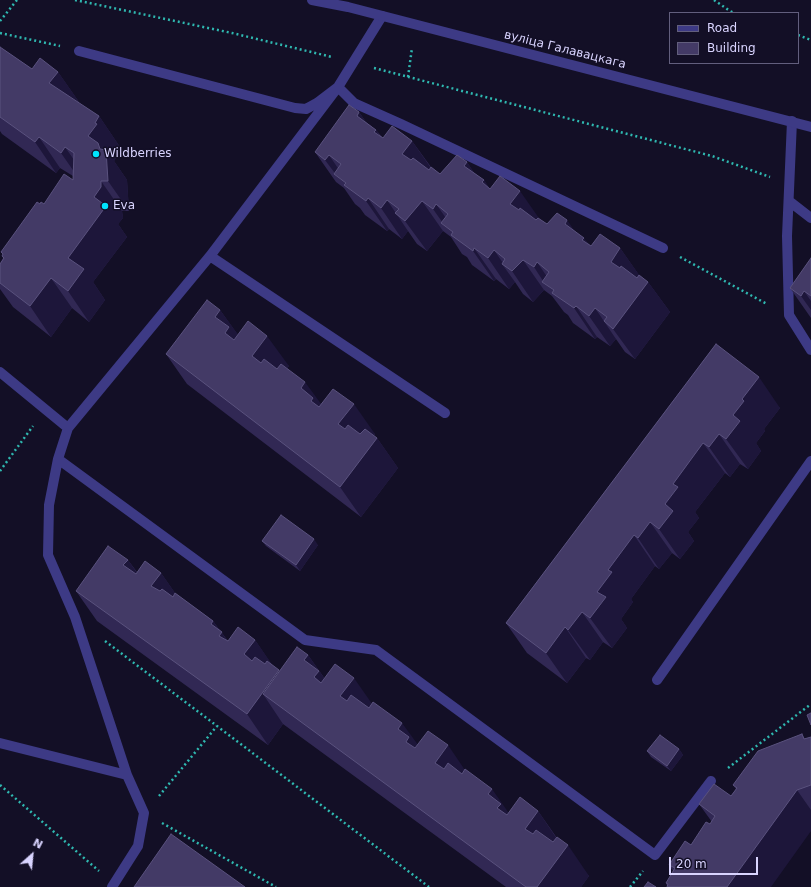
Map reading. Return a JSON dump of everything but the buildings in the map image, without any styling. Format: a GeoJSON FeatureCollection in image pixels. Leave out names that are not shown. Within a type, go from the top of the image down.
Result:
{"type":"FeatureCollection","features":[{"type":"Feature","properties":{"kind":"street","name":"вуліца Галавацкага"},"geometry":{"type":"LineString","coordinates":[[312,0],[350,4],[382,16],[811,127]]}},
{"type":"Feature","properties":{"kind":"street"},"geometry":{"type":"LineString","coordinates":[[113,886],[138,846],[144,813],[127,775],[75,618],[48,554],[49,505],[58,459],[68,428],[210,256],[338,86],[382,16]]}},
{"type":"Feature","properties":{"kind":"street"},"geometry":{"type":"LineString","coordinates":[[79,51],[295,108],[306,109],[317,103],[338,86]]}},
{"type":"Feature","properties":{"kind":"street"},"geometry":{"type":"LineString","coordinates":[[338,86],[354,103],[663,248]]}},
{"type":"Feature","properties":{"kind":"street"},"geometry":{"type":"LineString","coordinates":[[792,121],[787,236],[789,315],[811,350]]}},
{"type":"Feature","properties":{"kind":"street"},"geometry":{"type":"LineString","coordinates":[[789,201],[811,218]]}},
{"type":"Feature","properties":{"kind":"street"},"geometry":{"type":"LineString","coordinates":[[210,256],[445,413]]}},
{"type":"Feature","properties":{"kind":"street"},"geometry":{"type":"LineString","coordinates":[[0,372],[68,428]]}},
{"type":"Feature","properties":{"kind":"street"},"geometry":{"type":"LineString","coordinates":[[58,459],[305,640],[376,650],[656,855],[711,781]]}},
{"type":"Feature","properties":{"kind":"street"},"geometry":{"type":"LineString","coordinates":[[657,680],[811,461]]}},
{"type":"Feature","properties":{"kind":"street"},"geometry":{"type":"LineString","coordinates":[[0,743],[127,775]]}},
{"type":"Feature","properties":{"kind":"path"},"geometry":{"type":"LineString","coordinates":[[0,21],[17,0]]}},
{"type":"Feature","properties":{"kind":"path"},"geometry":{"type":"LineString","coordinates":[[75,0],[232,33],[354,62],[408,78],[712,156],[790,183]]}},
{"type":"Feature","properties":{"kind":"path"},"geometry":{"type":"LineString","coordinates":[[714,0],[732,12]]}},
{"type":"Feature","properties":{"kind":"path"},"geometry":{"type":"LineString","coordinates":[[0,33],[79,51]]}},
{"type":"Feature","properties":{"kind":"path"},"geometry":{"type":"LineString","coordinates":[[799,35],[811,40]]}},
{"type":"Feature","properties":{"kind":"path"},"geometry":{"type":"LineString","coordinates":[[408,78],[412,48]]}},
{"type":"Feature","properties":{"kind":"path"},"geometry":{"type":"LineString","coordinates":[[663,248],[789,315]]}},
{"type":"Feature","properties":{"kind":"path"},"geometry":{"type":"LineString","coordinates":[[0,471],[45,410]]}},
{"type":"Feature","properties":{"kind":"path"},"geometry":{"type":"LineString","coordinates":[[75,618],[429,887]]}},
{"type":"Feature","properties":{"kind":"path"},"geometry":{"type":"LineString","coordinates":[[711,781],[811,704]]}},
{"type":"Feature","properties":{"kind":"path"},"geometry":{"type":"LineString","coordinates":[[217,726],[144,813],[276,887]]}},
{"type":"Feature","properties":{"kind":"path"},"geometry":{"type":"LineString","coordinates":[[0,786],[113,886]]}},
{"type":"Feature","properties":{"kind":"place","name":"Wildberries"},"geometry":{"type":"Point","coordinates":[96,154]}},
{"type":"Feature","properties":{"kind":"place","name":"Eva"},"geometry":{"type":"Point","coordinates":[105,206]}}]}
